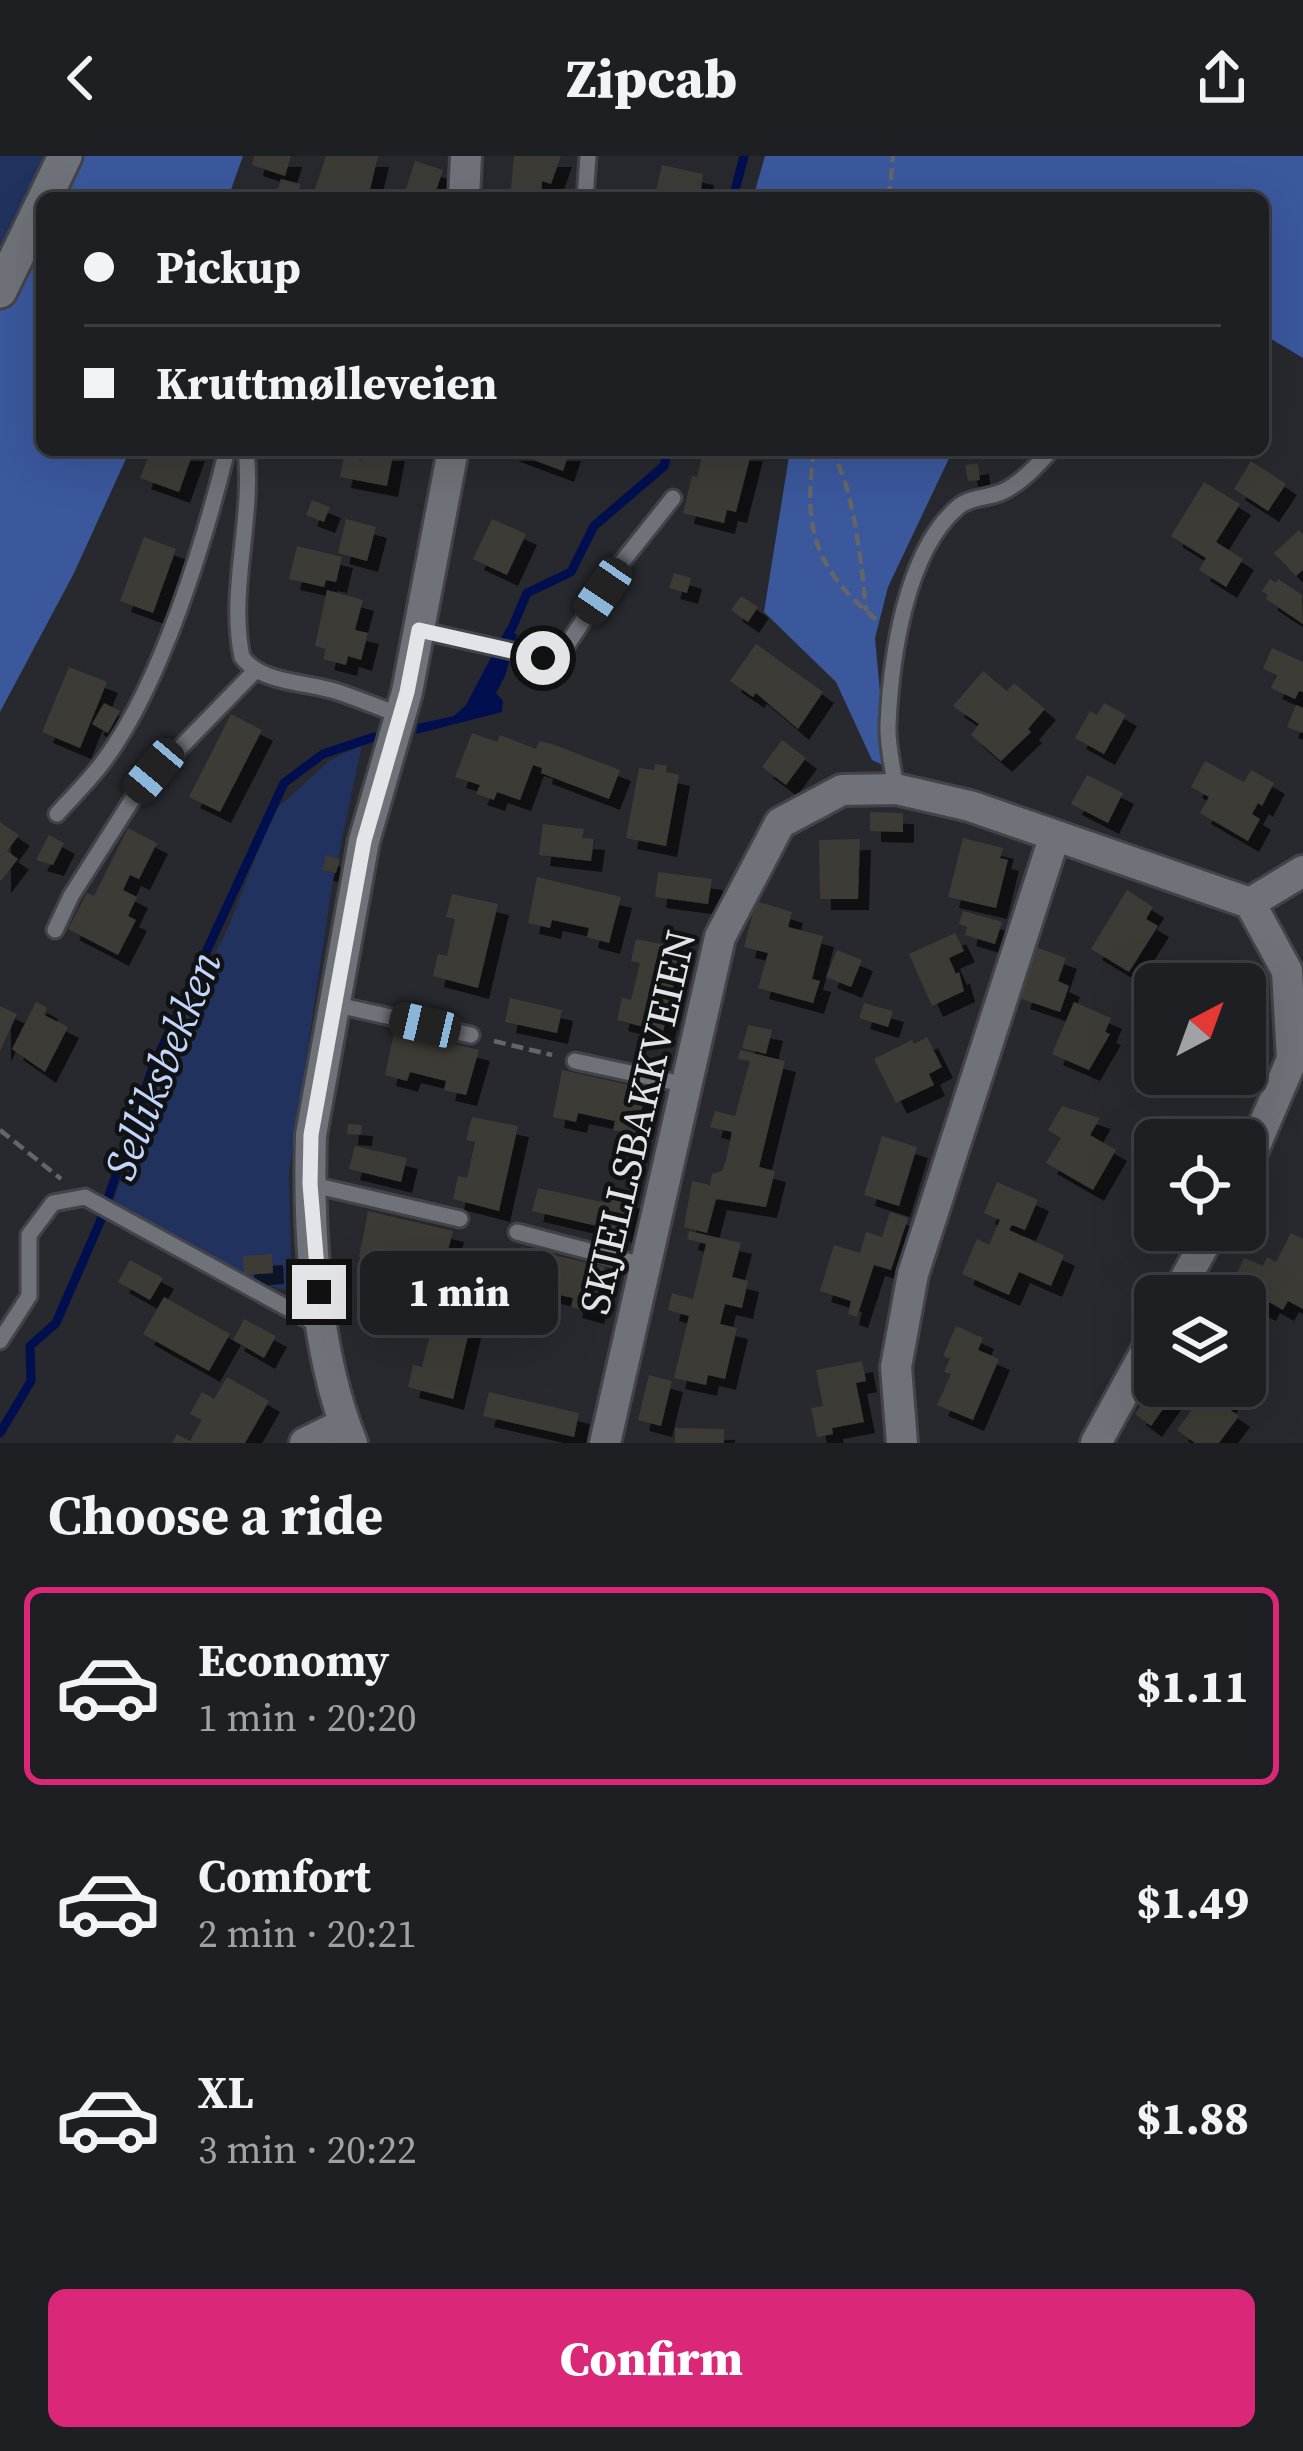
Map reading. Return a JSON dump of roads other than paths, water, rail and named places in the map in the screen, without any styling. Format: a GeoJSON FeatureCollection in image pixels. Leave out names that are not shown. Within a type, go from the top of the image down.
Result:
{"type":"FeatureCollection","features":[{"type":"Feature","properties":{"kind":"street"},"geometry":{"type":"LineString","coordinates":[[48,192],[65,156]]}},
{"type":"Feature","properties":{"kind":"street"},"geometry":{"type":"LineString","coordinates":[[464,192],[466,156]]}},
{"type":"Feature","properties":{"kind":"street"},"geometry":{"type":"LineString","coordinates":[[0,291],[36,217]]}},
{"type":"Feature","properties":{"kind":"street"},"geometry":{"type":"LineString","coordinates":[[305,1443],[348,1434],[322,1327],[310,1184],[311,1135],[364,841],[400,715],[452,456]]}},
{"type":"Feature","properties":{"kind":"street","name":"SKJELLSBAKKVEIEN"},"geometry":{"type":"LineString","coordinates":[[604,1443],[720,937],[780,823],[842,790],[896,789],[970,806],[1250,902]]}},
{"type":"Feature","properties":{"kind":"street"},"geometry":{"type":"LineString","coordinates":[[902,1443],[896,1367],[913,1274],[1054,838]]}},
{"type":"Feature","properties":{"kind":"street"},"geometry":{"type":"LineString","coordinates":[[1266,1119],[1292,1059],[1287,971],[1250,902],[1303,872]]}},
{"type":"Feature","properties":{"kind":"street"},"geometry":{"type":"LineString","coordinates":[[1096,1443],[1134,1373]]}},
{"type":"Feature","properties":{"kind":"lane"},"geometry":{"type":"LineString","coordinates":[[585,192],[588,156]]}},
{"type":"Feature","properties":{"kind":"lane"},"geometry":{"type":"LineString","coordinates":[[57,814],[106,758],[139,700],[181,600],[226,456]]}},
{"type":"Feature","properties":{"kind":"lane"},"geometry":{"type":"LineString","coordinates":[[248,456],[250,482],[238,639],[242,657],[256,670],[336,691],[400,715]]}},
{"type":"Feature","properties":{"kind":"lane"},"geometry":{"type":"LineString","coordinates":[[896,789],[888,728],[896,636],[916,573],[938,530],[961,503],[1002,492],[1045,456]]}},
{"type":"Feature","properties":{"kind":"lane"},"geometry":{"type":"LineString","coordinates":[[419,630],[543,658],[565,648],[622,562],[674,498]]}},
{"type":"Feature","properties":{"kind":"lane"},"geometry":{"type":"LineString","coordinates":[[55,930],[71,896],[137,792],[256,670]]}},
{"type":"Feature","properties":{"kind":"lane"},"geometry":{"type":"LineString","coordinates":[[333,1004],[471,1035]]}},
{"type":"Feature","properties":{"kind":"lane"},"geometry":{"type":"LineString","coordinates":[[575,1061],[687,1085]]}},
{"type":"Feature","properties":{"kind":"lane"},"geometry":{"type":"LineString","coordinates":[[310,1184],[460,1219]]}},
{"type":"Feature","properties":{"kind":"lane"},"geometry":{"type":"LineString","coordinates":[[0,1341],[29,1296],[29,1235],[52,1203],[86,1197],[322,1327]]}},
{"type":"Feature","properties":{"kind":"lane"},"geometry":{"type":"LineString","coordinates":[[517,1232],[646,1266]]}},
{"type":"Feature","properties":{"kind":"waterway"},"geometry":{"type":"LineString","coordinates":[[735,192],[744,156]]}},
{"type":"Feature","properties":{"kind":"waterway"},"geometry":{"type":"LineString","coordinates":[[512,628],[527,593],[571,572],[594,526],[664,466],[666,456]]}},
{"type":"Feature","properties":{"kind":"waterway","name":"Selliksbekken"},"geometry":{"type":"LineString","coordinates":[[0,1433],[31,1381],[30,1346],[56,1323],[100,1222],[153,1067],[284,783],[323,754],[374,737]]}}]}
